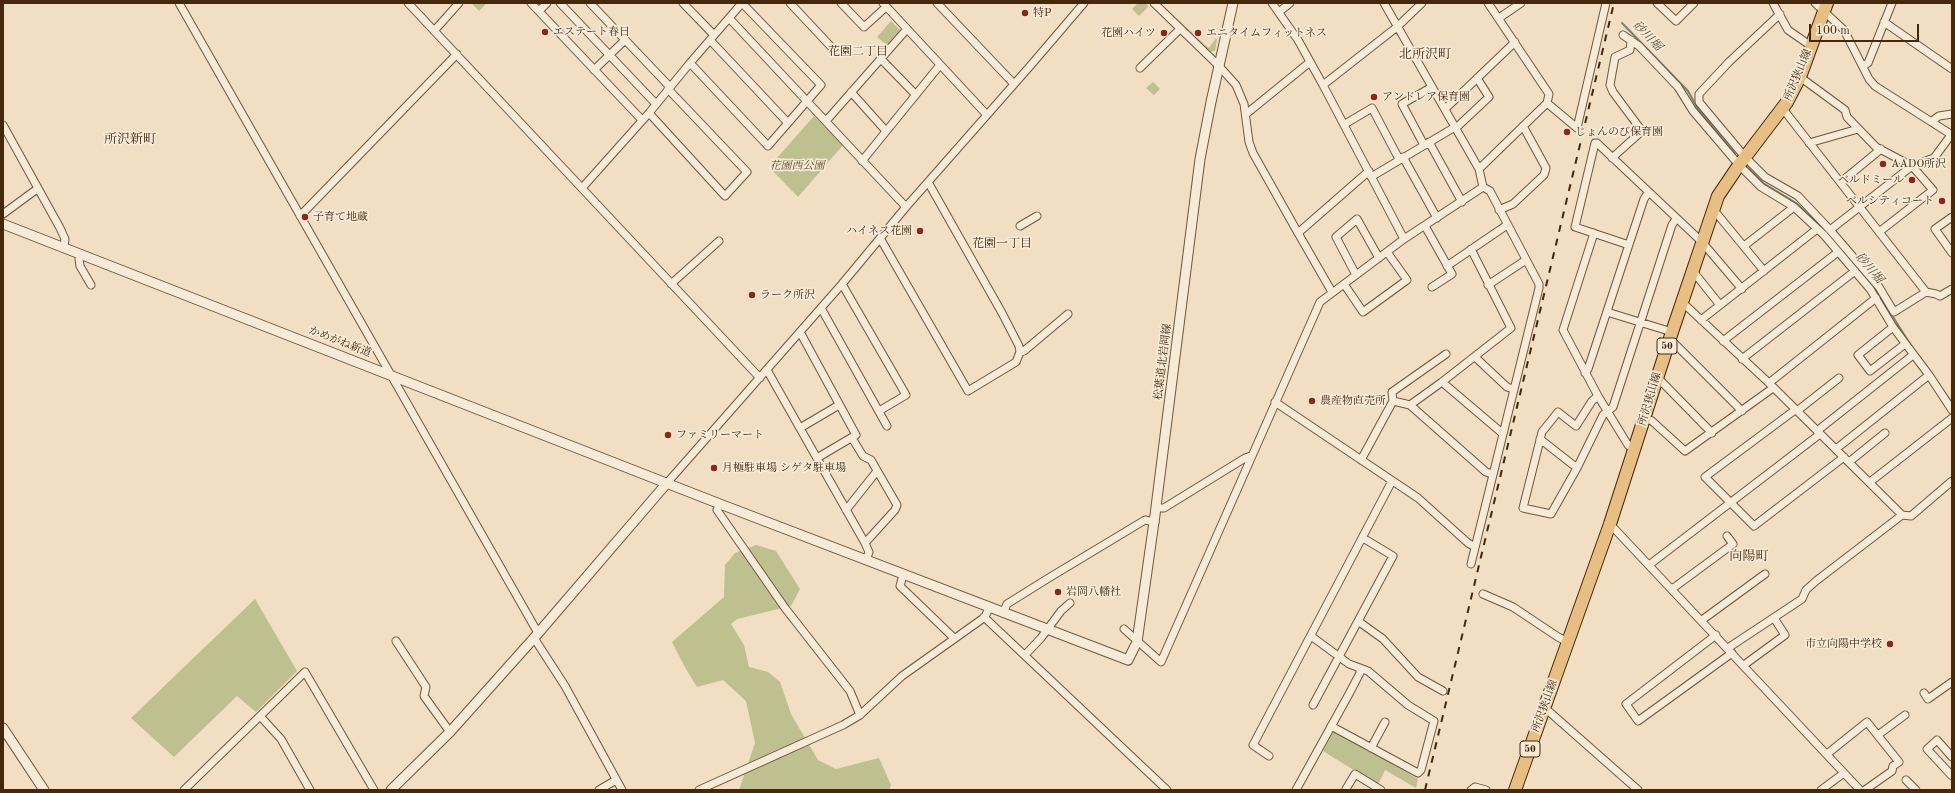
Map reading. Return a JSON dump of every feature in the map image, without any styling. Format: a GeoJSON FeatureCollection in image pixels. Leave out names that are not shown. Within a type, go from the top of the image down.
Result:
{"type":"FeatureCollection","features":[{"type":"Feature","properties":{"kind":"main road","name":"所沢狭山線"},"geometry":{"type":"LineString","coordinates":[[1515,790],[1610,524],[1692,270],[1714,209],[1723,187],[1783,109],[1800,77],[1811,46],[1822,6]]}},
{"type":"Feature","properties":{"kind":"street"},"geometry":{"type":"LineString","coordinates":[[179,3],[390,375],[622,790]]}},
{"type":"Feature","properties":{"kind":"street"},"geometry":{"type":"LineString","coordinates":[[408,3],[760,378]]}},
{"type":"Feature","properties":{"kind":"street"},"geometry":{"type":"LineString","coordinates":[[434,31],[459,3]]}},
{"type":"Feature","properties":{"kind":"street"},"geometry":{"type":"LineString","coordinates":[[531,3],[642,120]]}},
{"type":"Feature","properties":{"kind":"street"},"geometry":{"type":"LineString","coordinates":[[539,11],[547,3]]}},
{"type":"Feature","properties":{"kind":"street"},"geometry":{"type":"LineString","coordinates":[[560,3],[656,104]]}},
{"type":"Feature","properties":{"kind":"street"},"geometry":{"type":"LineString","coordinates":[[590,3],[747,172],[725,196],[649,113]]}},
{"type":"Feature","properties":{"kind":"street"},"geometry":{"type":"LineString","coordinates":[[683,3],[712,38],[788,123]]}},
{"type":"Feature","properties":{"kind":"street"},"geometry":{"type":"LineString","coordinates":[[582,188],[649,113],[690,63],[729,18],[735,6],[742,3],[822,85],[807,100],[768,146],[690,63]]}},
{"type":"Feature","properties":{"kind":"street"},"geometry":{"type":"LineString","coordinates":[[790,3],[835,51]]}},
{"type":"Feature","properties":{"kind":"street"},"geometry":{"type":"LineString","coordinates":[[841,3],[864,27],[884,5],[987,115]]}},
{"type":"Feature","properties":{"kind":"street"},"geometry":{"type":"LineString","coordinates":[[937,3],[1014,84]]}},
{"type":"Feature","properties":{"kind":"street"},"geometry":{"type":"LineString","coordinates":[[391,790],[450,732],[536,635],[842,284],[906,207],[1084,3]]}},
{"type":"Feature","properties":{"kind":"street"},"geometry":{"type":"LineString","coordinates":[[1154,3],[1219,66],[1236,85],[1244,104],[1248,137],[1253,153],[1332,292]]}},
{"type":"Feature","properties":{"kind":"street","name":"松葉道北岩岡線"},"geometry":{"type":"LineString","coordinates":[[1128,660],[1137,642],[1156,508],[1200,159],[1233,3]]}},
{"type":"Feature","properties":{"kind":"street"},"geometry":{"type":"LineString","coordinates":[[1272,3],[1310,62],[1345,124],[1404,239]]}},
{"type":"Feature","properties":{"kind":"street"},"geometry":{"type":"LineString","coordinates":[[1279,12],[1290,3]]}},
{"type":"Feature","properties":{"kind":"street"},"geometry":{"type":"LineString","coordinates":[[1384,3],[1397,28],[1456,127],[1479,169],[1483,187],[1490,191],[1539,284],[1471,564]]}},
{"type":"Feature","properties":{"kind":"street"},"geometry":{"type":"LineString","coordinates":[[1323,85],[1397,28],[1422,3]]}},
{"type":"Feature","properties":{"kind":"street"},"geometry":{"type":"LineString","coordinates":[[1479,169],[1547,103],[1549,94],[1488,3]]}},
{"type":"Feature","properties":{"kind":"street"},"geometry":{"type":"LineString","coordinates":[[1499,18],[1521,3]]}},
{"type":"Feature","properties":{"kind":"street"},"geometry":{"type":"LineString","coordinates":[[1547,103],[1577,128],[1606,3]]}},
{"type":"Feature","properties":{"kind":"street"},"geometry":{"type":"LineString","coordinates":[[1657,3],[1676,21],[1694,3]]}},
{"type":"Feature","properties":{"kind":"street"},"geometry":{"type":"LineString","coordinates":[[1773,3],[1788,30],[1811,46]]}},
{"type":"Feature","properties":{"kind":"street"},"geometry":{"type":"LineString","coordinates":[[1863,66],[1868,63],[1892,3]]}},
{"type":"Feature","properties":{"kind":"street"},"geometry":{"type":"LineString","coordinates":[[1822,6],[1844,30],[1869,79],[1878,89],[1932,121],[1952,135],[1934,158],[1912,166],[1830,230]]}},
{"type":"Feature","properties":{"kind":"street"},"geometry":{"type":"LineString","coordinates":[[1780,14],[1729,62],[1699,94],[1698,98],[1761,187],[1794,207],[1818,229],[1870,289],[1893,327],[1929,375],[1952,410]]}},
{"type":"Feature","properties":{"kind":"street"},"geometry":{"type":"LineString","coordinates":[[729,18],[906,207]]}},
{"type":"Feature","properties":{"kind":"street"},"geometry":{"type":"LineString","coordinates":[[1884,22],[1952,69]]}},
{"type":"Feature","properties":{"kind":"street"},"geometry":{"type":"LineString","coordinates":[[826,121],[907,29]]}},
{"type":"Feature","properties":{"kind":"street"},"geometry":{"type":"LineString","coordinates":[[1140,68],[1180,29]]}},
{"type":"Feature","properties":{"kind":"street"},"geometry":{"type":"LineString","coordinates":[[1623,35],[1640,46],[1678,87],[1693,111],[1742,161],[1765,177],[1798,196],[1830,230],[1879,287],[1894,312],[1926,292]]}},
{"type":"Feature","properties":{"kind":"street"},"geometry":{"type":"LineString","coordinates":[[594,70],[625,40]]}},
{"type":"Feature","properties":{"kind":"street"},"geometry":{"type":"LineString","coordinates":[[1612,158],[1642,131],[1613,92],[1610,85],[1615,57],[1630,50],[1631,40]]}},
{"type":"Feature","properties":{"kind":"street"},"geometry":{"type":"LineString","coordinates":[[1445,109],[1515,42]]}},
{"type":"Feature","properties":{"kind":"street"},"geometry":{"type":"LineString","coordinates":[[300,216],[457,54]]}},
{"type":"Feature","properties":{"kind":"street"},"geometry":{"type":"LineString","coordinates":[[881,59],[915,94]]}},
{"type":"Feature","properties":{"kind":"street"},"geometry":{"type":"LineString","coordinates":[[1246,114],[1310,62]]}},
{"type":"Feature","properties":{"kind":"street"},"geometry":{"type":"LineString","coordinates":[[862,160],[940,65]]}},
{"type":"Feature","properties":{"kind":"street"},"geometry":{"type":"LineString","coordinates":[[1800,77],[1845,110],[1847,116],[1870,142],[1912,166],[1933,190],[1879,232]]}},
{"type":"Feature","properties":{"kind":"street"},"geometry":{"type":"LineString","coordinates":[[1298,233],[1370,174],[1456,127],[1489,97],[1477,78]]}},
{"type":"Feature","properties":{"kind":"street"},"geometry":{"type":"LineString","coordinates":[[1432,87],[1402,104],[1462,202]]}},
{"type":"Feature","properties":{"kind":"street"},"geometry":{"type":"LineString","coordinates":[[851,92],[886,131]]}},
{"type":"Feature","properties":{"kind":"street"},"geometry":{"type":"LineString","coordinates":[[1345,124],[1372,108],[1437,218]]}},
{"type":"Feature","properties":{"kind":"street"},"geometry":{"type":"LineString","coordinates":[[1783,109],[1926,292],[1940,296],[1952,289]]}},
{"type":"Feature","properties":{"kind":"street"},"geometry":{"type":"LineString","coordinates":[[1932,121],[1939,116],[1952,114]]}},
{"type":"Feature","properties":{"kind":"street"},"geometry":{"type":"LineString","coordinates":[[3,125],[60,228],[64,239],[64,247]]}},
{"type":"Feature","properties":{"kind":"street"},"geometry":{"type":"LineString","coordinates":[[1499,210],[1513,204],[1544,175],[1546,168],[1523,126]]}},
{"type":"Feature","properties":{"kind":"street"},"geometry":{"type":"LineString","coordinates":[[1810,143],[1858,129]]}},
{"type":"Feature","properties":{"kind":"street"},"geometry":{"type":"LineString","coordinates":[[1629,245],[1575,227],[1574,225],[1593,146],[1597,143],[1648,193],[1702,242],[1742,289]]}},
{"type":"Feature","properties":{"kind":"street"},"geometry":{"type":"LineString","coordinates":[[1841,182],[1881,149]]}},
{"type":"Feature","properties":{"kind":"street"},"geometry":{"type":"LineString","coordinates":[[880,238],[968,392],[1016,362],[1020,352],[1020,346],[928,182]]}},
{"type":"Feature","properties":{"kind":"street"},"geometry":{"type":"LineString","coordinates":[[1124,629],[1161,662],[1320,302],[1404,239],[1483,187]]}},
{"type":"Feature","properties":{"kind":"street"},"geometry":{"type":"LineString","coordinates":[[3,214],[38,189]]}},
{"type":"Feature","properties":{"kind":"street"},"geometry":{"type":"LineString","coordinates":[[1586,373],[1644,199],[1648,193]]}},
{"type":"Feature","properties":{"kind":"street"},"geometry":{"type":"LineString","coordinates":[[1744,246],[1794,207]]}},
{"type":"Feature","properties":{"kind":"street"},"geometry":{"type":"LineString","coordinates":[[1714,209],[1764,271]]}},
{"type":"Feature","properties":{"kind":"street"},"geometry":{"type":"LineString","coordinates":[[1020,226],[1037,216]]}},
{"type":"Feature","properties":{"kind":"street"},"geometry":{"type":"LineString","coordinates":[[1952,217],[1935,229],[1952,253]]}},
{"type":"Feature","properties":{"kind":"street"},"geometry":{"type":"LineString","coordinates":[[1356,275],[1336,237],[1357,219],[1379,258]]}},
{"type":"Feature","properties":{"kind":"street"},"geometry":{"type":"LineString","coordinates":[[1598,396],[1592,401],[1576,426],[1558,412],[1542,432],[1523,508],[1551,514],[1577,468],[1603,415],[1613,407],[1672,225],[1676,219]]}},
{"type":"Feature","properties":{"kind":"street","name":"かめがね新道"},"geometry":{"type":"LineString","coordinates":[[3,224],[903,575],[1128,660]]}},
{"type":"Feature","properties":{"kind":"street"},"geometry":{"type":"LineString","coordinates":[[1447,266],[1507,225]]}},
{"type":"Feature","properties":{"kind":"street"},"geometry":{"type":"LineString","coordinates":[[1425,226],[1452,274],[1432,287]]}},
{"type":"Feature","properties":{"kind":"street"},"geometry":{"type":"LineString","coordinates":[[1701,320],[1818,229]]}},
{"type":"Feature","properties":{"kind":"street"},"geometry":{"type":"LineString","coordinates":[[1594,233],[1563,330],[1598,396],[1628,445],[1634,450]]}},
{"type":"Feature","properties":{"kind":"street"},"geometry":{"type":"LineString","coordinates":[[671,284],[719,241]]}},
{"type":"Feature","properties":{"kind":"street"},"geometry":{"type":"LineString","coordinates":[[1410,405],[1475,357],[1511,328],[1471,249]]}},
{"type":"Feature","properties":{"kind":"street"},"geometry":{"type":"LineString","coordinates":[[1344,284],[1363,312],[1407,280],[1387,252]]}},
{"type":"Feature","properties":{"kind":"street"},"geometry":{"type":"LineString","coordinates":[[1723,341],[1838,252]]}},
{"type":"Feature","properties":{"kind":"street"},"geometry":{"type":"LineString","coordinates":[[80,254],[80,266],[91,285]]}},
{"type":"Feature","properties":{"kind":"street"},"geometry":{"type":"LineString","coordinates":[[1488,285],[1526,260]]}},
{"type":"Feature","properties":{"kind":"street"},"geometry":{"type":"LineString","coordinates":[[1692,270],[1720,305]]}},
{"type":"Feature","properties":{"kind":"street"},"geometry":{"type":"LineString","coordinates":[[1742,359],[1855,271]]}},
{"type":"Feature","properties":{"kind":"street"},"geometry":{"type":"LineString","coordinates":[[842,284],[906,395],[879,411]]}},
{"type":"Feature","properties":{"kind":"street"},"geometry":{"type":"LineString","coordinates":[[1645,418],[1652,421],[1684,451],[1742,411],[1876,298]]}},
{"type":"Feature","properties":{"kind":"street"},"geometry":{"type":"LineString","coordinates":[[1682,302],[1796,410],[1902,515],[1911,516],[1951,484]]}},
{"type":"Feature","properties":{"kind":"street"},"geometry":{"type":"LineString","coordinates":[[1882,309],[1889,304]]}},
{"type":"Feature","properties":{"kind":"street"},"geometry":{"type":"LineString","coordinates":[[821,308],[887,426]]}},
{"type":"Feature","properties":{"kind":"street"},"geometry":{"type":"LineString","coordinates":[[1607,312],[1640,322],[1671,335],[1742,411]]}},
{"type":"Feature","properties":{"kind":"street"},"geometry":{"type":"LineString","coordinates":[[1020,352],[1024,351],[1068,314]]}},
{"type":"Feature","properties":{"kind":"street"},"geometry":{"type":"LineString","coordinates":[[1893,327],[1858,356],[1870,371],[1905,344]]}},
{"type":"Feature","properties":{"kind":"street"},"geometry":{"type":"LineString","coordinates":[[800,332],[856,435],[817,458]]}},
{"type":"Feature","properties":{"kind":"street"},"geometry":{"type":"LineString","coordinates":[[1361,460],[1393,401],[1392,392],[1446,354]]}},
{"type":"Feature","properties":{"kind":"street"},"geometry":{"type":"LineString","coordinates":[[1649,565],[1730,503],[1913,355]]}},
{"type":"Feature","properties":{"kind":"street"},"geometry":{"type":"LineString","coordinates":[[1475,357],[1508,387],[1514,389]]}},
{"type":"Feature","properties":{"kind":"street"},"geometry":{"type":"LineString","coordinates":[[767,370],[870,552],[866,560]]}},
{"type":"Feature","properties":{"kind":"street"},"geometry":{"type":"LineString","coordinates":[[1836,449],[1929,375]]}},
{"type":"Feature","properties":{"kind":"street"},"geometry":{"type":"LineString","coordinates":[[1658,377],[1712,433]]}},
{"type":"Feature","properties":{"kind":"street"},"geometry":{"type":"LineString","coordinates":[[1839,378],[1705,477],[1754,526],[1846,459],[1885,433]]}},
{"type":"Feature","properties":{"kind":"street"},"geometry":{"type":"LineString","coordinates":[[1442,382],[1502,433]]}},
{"type":"Feature","properties":{"kind":"street"},"geometry":{"type":"LineString","coordinates":[[1393,401],[1410,405],[1486,472],[1492,474]]}},
{"type":"Feature","properties":{"kind":"street"},"geometry":{"type":"LineString","coordinates":[[1275,402],[1418,498],[1468,543],[1475,547]]}},
{"type":"Feature","properties":{"kind":"street"},"geometry":{"type":"LineString","coordinates":[[800,428],[839,405]]}},
{"type":"Feature","properties":{"kind":"street"},"geometry":{"type":"LineString","coordinates":[[1870,482],[1952,418]]}},
{"type":"Feature","properties":{"kind":"street"},"geometry":{"type":"LineString","coordinates":[[852,438],[863,456],[871,460],[897,505],[865,543]]}},
{"type":"Feature","properties":{"kind":"street"},"geometry":{"type":"LineString","coordinates":[[1540,439],[1577,468]]}},
{"type":"Feature","properties":{"kind":"street"},"geometry":{"type":"LineString","coordinates":[[1156,508],[1164,508],[1245,458],[1252,456]]}},
{"type":"Feature","properties":{"kind":"street"},"geometry":{"type":"LineString","coordinates":[[846,510],[877,471]]}},
{"type":"Feature","properties":{"kind":"street"},"geometry":{"type":"LineString","coordinates":[[1269,756],[1253,745],[1392,481]]}},
{"type":"Feature","properties":{"kind":"street"},"geometry":{"type":"LineString","coordinates":[[720,504],[717,510],[785,608],[850,691],[860,715]]}},
{"type":"Feature","properties":{"kind":"street"},"geometry":{"type":"LineString","coordinates":[[1716,635],[1626,704],[1638,721],[1730,650],[1802,599],[1807,588],[1902,515]]}},
{"type":"Feature","properties":{"kind":"street"},"geometry":{"type":"LineString","coordinates":[[1003,613],[1007,604],[1047,579],[1145,520],[1154,522]]}},
{"type":"Feature","properties":{"kind":"street"},"geometry":{"type":"LineString","coordinates":[[1610,524],[1702,620],[1860,790]]}},
{"type":"Feature","properties":{"kind":"street"},"geometry":{"type":"LineString","coordinates":[[1672,589],[1733,544],[1727,536]]}},
{"type":"Feature","properties":{"kind":"street"},"geometry":{"type":"LineString","coordinates":[[1313,706],[1392,556],[1363,538]]}},
{"type":"Feature","properties":{"kind":"street"},"geometry":{"type":"LineString","coordinates":[[1702,620],[1765,574]]}},
{"type":"Feature","properties":{"kind":"street"},"geometry":{"type":"LineString","coordinates":[[903,575],[900,586],[954,638]]}},
{"type":"Feature","properties":{"kind":"street"},"geometry":{"type":"LineString","coordinates":[[1483,594],[1513,607],[1568,642]]}},
{"type":"Feature","properties":{"kind":"street"},"geometry":{"type":"LineString","coordinates":[[1025,655],[1061,611],[1070,604]]}},
{"type":"Feature","properties":{"kind":"street"},"geometry":{"type":"LineString","coordinates":[[699,790],[843,725],[860,715],[902,676],[984,617],[989,608]]}},
{"type":"Feature","properties":{"kind":"street"},"geometry":{"type":"LineString","coordinates":[[984,617],[1167,790]]}},
{"type":"Feature","properties":{"kind":"street"},"geometry":{"type":"LineString","coordinates":[[1744,665],[1785,635],[1774,618]]}},
{"type":"Feature","properties":{"kind":"street"},"geometry":{"type":"LineString","coordinates":[[1358,621],[1383,639],[1418,677],[1443,691]]}},
{"type":"Feature","properties":{"kind":"street"},"geometry":{"type":"LineString","coordinates":[[1311,636],[1349,664],[1370,673],[1409,706],[1434,721],[1419,773],[1331,726]]}},
{"type":"Feature","properties":{"kind":"street"},"geometry":{"type":"LineString","coordinates":[[396,641],[426,687],[424,696],[450,732]]}},
{"type":"Feature","properties":{"kind":"street"},"geometry":{"type":"LineString","coordinates":[[1296,790],[1360,673],[1360,668]]}},
{"type":"Feature","properties":{"kind":"street"},"geometry":{"type":"LineString","coordinates":[[184,790],[305,672],[374,790]]}},
{"type":"Feature","properties":{"kind":"street"},"geometry":{"type":"LineString","coordinates":[[1924,693],[1928,699],[1952,682]]}},
{"type":"Feature","properties":{"kind":"street"},"geometry":{"type":"LineString","coordinates":[[1545,708],[1638,790]]}},
{"type":"Feature","properties":{"kind":"street"},"geometry":{"type":"LineString","coordinates":[[1878,736],[1905,715]]}},
{"type":"Feature","properties":{"kind":"street"},"geometry":{"type":"LineString","coordinates":[[260,716],[281,739],[310,790]]}},
{"type":"Feature","properties":{"kind":"street"},"geometry":{"type":"LineString","coordinates":[[1371,748],[1385,722]]}},
{"type":"Feature","properties":{"kind":"street"},"geometry":{"type":"LineString","coordinates":[[1827,754],[1867,722],[1899,762],[1893,766],[1892,772],[1865,790]]}},
{"type":"Feature","properties":{"kind":"street"},"geometry":{"type":"LineString","coordinates":[[3,728],[44,790]]}},
{"type":"Feature","properties":{"kind":"street"},"geometry":{"type":"LineString","coordinates":[[1952,757],[1937,740],[1927,749],[1952,776]]}},
{"type":"Feature","properties":{"kind":"street"},"geometry":{"type":"LineString","coordinates":[[1821,790],[1844,773]]}},
{"type":"Feature","properties":{"kind":"street"},"geometry":{"type":"LineString","coordinates":[[1346,789],[1354,774],[1381,790]]}},
{"type":"Feature","properties":{"kind":"street"},"geometry":{"type":"LineString","coordinates":[[599,790],[616,780]]}},
{"type":"Feature","properties":{"kind":"street"},"geometry":{"type":"LineString","coordinates":[[1906,780],[1916,790]]}},
{"type":"Feature","properties":{"kind":"street"},"geometry":{"type":"LineString","coordinates":[[1472,789],[1477,787],[1486,790]]}},
{"type":"Feature","properties":{"kind":"green space"},"geometry":{"type":"Polygon","coordinates":[[[471,3],[487,3],[479,11],[471,3]]]}},
{"type":"Feature","properties":{"kind":"green space"},"geometry":{"type":"Polygon","coordinates":[[[1138,3],[1146,3],[1148,7],[1139,16],[1132,9],[1138,3]]]}},
{"type":"Feature","properties":{"kind":"green space"},"geometry":{"type":"Polygon","coordinates":[[[1168,10],[1209,48],[1216,38],[1215,51],[1208,52],[1168,10]]]}},
{"type":"Feature","properties":{"kind":"green space"},"geometry":{"type":"Polygon","coordinates":[[[891,21],[900,30],[887,45],[877,37],[891,21]]]}},
{"type":"Feature","properties":{"kind":"green space"},"geometry":{"type":"Polygon","coordinates":[[[1153,82],[1160,89],[1154,95],[1146,88],[1153,82]]]}},
{"type":"Feature","properties":{"kind":"green space","name":"花園西公園"},"geometry":{"type":"Polygon","coordinates":[[[814,116],[843,145],[798,197],[769,167],[814,116]]]}},
{"type":"Feature","properties":{"kind":"green space"},"geometry":{"type":"Polygon","coordinates":[[[756,545],[776,551],[800,589],[791,606],[737,619],[731,624],[744,645],[749,667],[768,672],[780,682],[791,714],[818,760],[836,769],[879,758],[891,785],[889,790],[739,790],[755,743],[746,701],[723,680],[697,687],[672,642],[724,597],[725,565],[735,553],[756,545]]]}},
{"type":"Feature","properties":{"kind":"green space"},"geometry":{"type":"Polygon","coordinates":[[[255,599],[297,671],[256,712],[237,696],[174,757],[131,718],[255,599]]]}},
{"type":"Feature","properties":{"kind":"green space"},"geometry":{"type":"Polygon","coordinates":[[[1334,730],[1418,779],[1416,788],[1385,770],[1378,785],[1323,751],[1334,730]]]}},
{"type":"Feature","properties":{"kind":"waterway","name":"砂川堀"},"geometry":{"type":"LineString","coordinates":[[1622,23],[1688,91],[1698,109],[1735,154]]}},
{"type":"Feature","properties":{"kind":"waterway","name":"砂川堀"},"geometry":{"type":"LineString","coordinates":[[1747,167],[1763,183],[1796,203],[1818,223],[1855,264]]}},
{"type":"Feature","properties":{"kind":"waterway","name":"砂川堀"},"geometry":{"type":"LineString","coordinates":[[1858,268],[1876,290],[1912,347]]}},
{"type":"Feature","properties":{"kind":"waterway","name":"砂川堀"},"geometry":{"type":"LineString","coordinates":[[1918,355],[1952,403]]}},
{"type":"Feature","properties":{"kind":"railway"},"geometry":{"type":"LineString","coordinates":[[1425,790],[1614,3]]}},
{"type":"Feature","properties":{"kind":"place","name":"特P"},"geometry":{"type":"Point","coordinates":[1025,13]}},
{"type":"Feature","properties":{"kind":"place","name":"エステート春日"},"geometry":{"type":"Point","coordinates":[545,32]}},
{"type":"Feature","properties":{"kind":"place","name":"花園ハイツ"},"geometry":{"type":"Point","coordinates":[1164,33]}},
{"type":"Feature","properties":{"kind":"place","name":"エニタイムフィットネス"},"geometry":{"type":"Point","coordinates":[1198,33]}},
{"type":"Feature","properties":{"kind":"place","name":"アンドレア保育園"},"geometry":{"type":"Point","coordinates":[1374,97]}},
{"type":"Feature","properties":{"kind":"place","name":"じょんのび保育園"},"geometry":{"type":"Point","coordinates":[1567,132]}},
{"type":"Feature","properties":{"kind":"place","name":"AADO所沢"},"geometry":{"type":"Point","coordinates":[1883,164]}},
{"type":"Feature","properties":{"kind":"place","name":"ベルドミール"},"geometry":{"type":"Point","coordinates":[1912,180]}},
{"type":"Feature","properties":{"kind":"place","name":"ベルシティコート"},"geometry":{"type":"Point","coordinates":[1942,201]}},
{"type":"Feature","properties":{"kind":"place","name":"子育て地蔵"},"geometry":{"type":"Point","coordinates":[305,217]}},
{"type":"Feature","properties":{"kind":"place","name":"ハイネス花園"},"geometry":{"type":"Point","coordinates":[920,231]}},
{"type":"Feature","properties":{"kind":"place","name":"ラーク所沢"},"geometry":{"type":"Point","coordinates":[752,295]}},
{"type":"Feature","properties":{"kind":"place","name":"農産物直売所"},"geometry":{"type":"Point","coordinates":[1312,401]}},
{"type":"Feature","properties":{"kind":"place","name":"ファミリーマート"},"geometry":{"type":"Point","coordinates":[668,435]}},
{"type":"Feature","properties":{"kind":"place","name":"月極駐車場 シゲタ駐車場"},"geometry":{"type":"Point","coordinates":[714,468]}},
{"type":"Feature","properties":{"kind":"place","name":"岩岡八幡社"},"geometry":{"type":"Point","coordinates":[1058,592]}},
{"type":"Feature","properties":{"kind":"place","name":"市立向陽中学校"},"geometry":{"type":"Point","coordinates":[1890,644]}},
{"type":"Feature","properties":{"kind":"district","name":"花園二丁目"},"geometry":{"type":"Point","coordinates":[858,52]}},
{"type":"Feature","properties":{"kind":"district","name":"北所沢町"},"geometry":{"type":"Point","coordinates":[1425,55]}},
{"type":"Feature","properties":{"kind":"district","name":"所沢新町"},"geometry":{"type":"Point","coordinates":[130,140]}},
{"type":"Feature","properties":{"kind":"district","name":"花園一丁目"},"geometry":{"type":"Point","coordinates":[1002,244]}},
{"type":"Feature","properties":{"kind":"district","name":"向陽町"},"geometry":{"type":"Point","coordinates":[1749,557]}}]}
